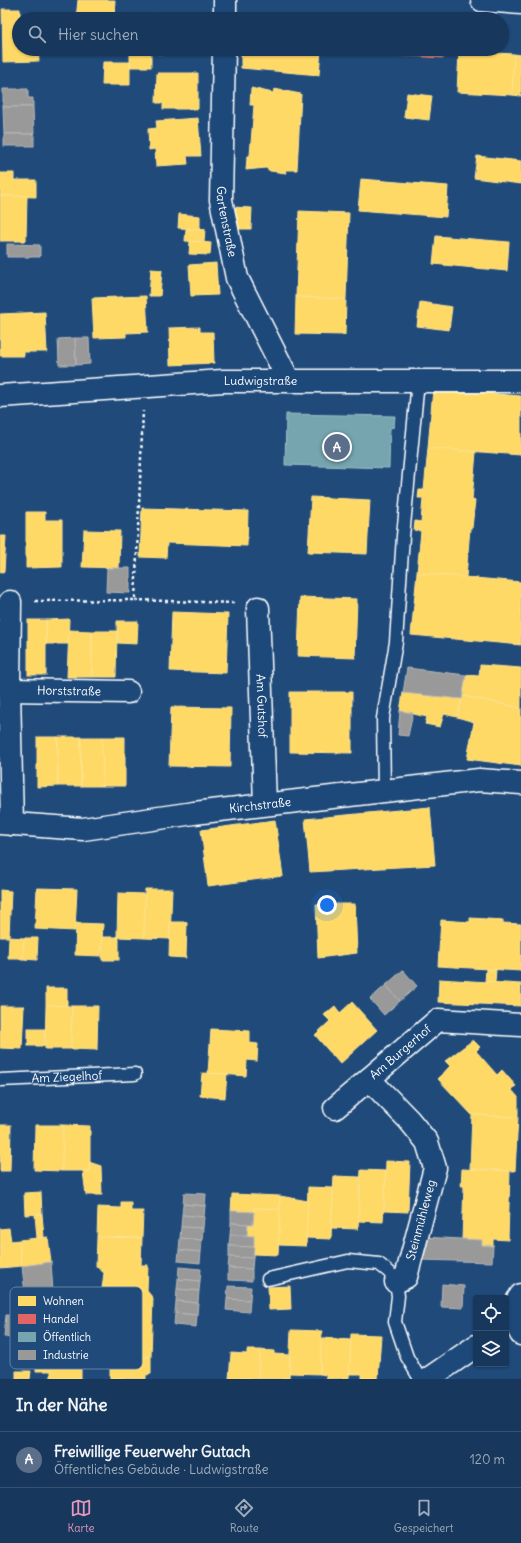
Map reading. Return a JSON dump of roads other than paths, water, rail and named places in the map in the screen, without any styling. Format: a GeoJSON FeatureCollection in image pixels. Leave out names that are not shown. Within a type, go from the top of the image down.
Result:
{"type":"FeatureCollection","features":[{"type":"Feature","properties":{"kind":"street"},"geometry":{"type":"LineString","coordinates":[[224,12],[225,0]]}},
{"type":"Feature","properties":{"kind":"street"},"geometry":{"type":"LineString","coordinates":[[482,0],[521,3]]}},
{"type":"Feature","properties":{"kind":"street","name":"Gartenstraße"},"geometry":{"type":"LineString","coordinates":[[224,56],[221,200],[237,278],[289,381]]}},
{"type":"Feature","properties":{"kind":"street","name":"Ludwigstraße"},"geometry":{"type":"LineString","coordinates":[[0,396],[223,381],[521,381]]}},
{"type":"Feature","properties":{"kind":"street"},"geometry":{"type":"LineString","coordinates":[[5,598],[9,690],[6,823]]}},
{"type":"Feature","properties":{"kind":"street","name":"Am Gutshof"},"geometry":{"type":"LineString","coordinates":[[258,608],[265,804]]}},
{"type":"Feature","properties":{"kind":"street","name":"Horststraße"},"geometry":{"type":"LineString","coordinates":[[9,690],[128,692]]}},
{"type":"Feature","properties":{"kind":"street","name":"Kirchstraße"},"geometry":{"type":"LineString","coordinates":[[6,823],[83,829],[265,804],[479,780],[521,783]]}},
{"type":"Feature","properties":{"kind":"street","name":"Am Burgerhof"},"geometry":{"type":"LineString","coordinates":[[335,1108],[438,1020],[521,1025]]}},
{"type":"Feature","properties":{"kind":"street","name":"Steinmühleweg"},"geometry":{"type":"LineString","coordinates":[[369,1079],[409,1120],[427,1142],[435,1168],[406,1277],[396,1282]]}},
{"type":"Feature","properties":{"kind":"street"},"geometry":{"type":"LineString","coordinates":[[512,1309],[521,1334]]}},
{"type":"Feature","properties":{"kind":"street"},"geometry":{"type":"LineString","coordinates":[[428,1379],[473,1348]]}},
{"type":"Feature","properties":{"kind":"lane"},"geometry":{"type":"LineString","coordinates":[[384,791],[383,718],[396,642],[403,536],[418,381]]}},
{"type":"Feature","properties":{"kind":"lane","name":"Am Ziegelhof"},"geometry":{"type":"LineString","coordinates":[[0,1080],[135,1074]]}},
{"type":"Feature","properties":{"kind":"lane"},"geometry":{"type":"LineString","coordinates":[[268,1279],[348,1261],[379,1264],[389,1272],[396,1282],[398,1296],[395,1322],[407,1357],[420,1379]]}},
{"type":"Feature","properties":{"kind":"place","name":"Freiwillige Feuerwehr Gutach"},"geometry":{"type":"Point","coordinates":[337,447]}}]}
